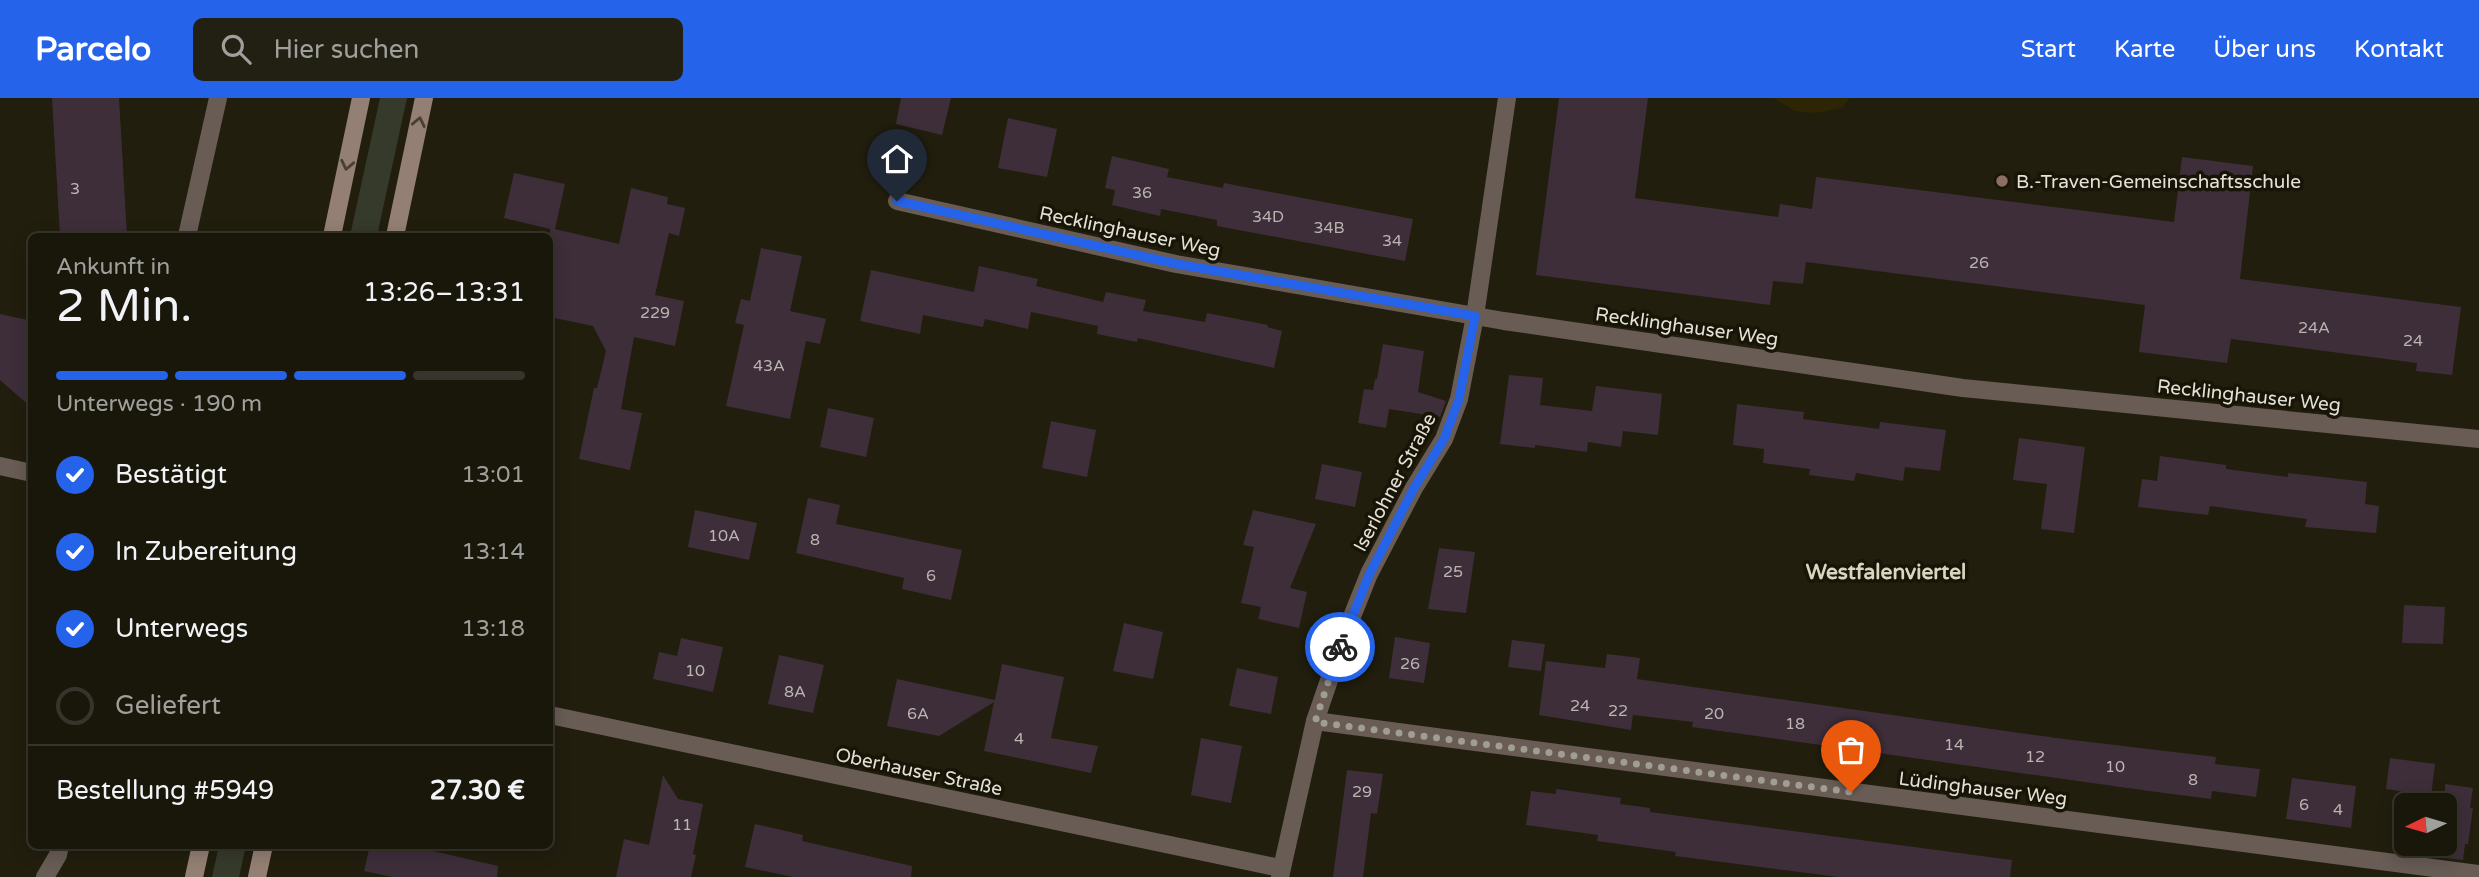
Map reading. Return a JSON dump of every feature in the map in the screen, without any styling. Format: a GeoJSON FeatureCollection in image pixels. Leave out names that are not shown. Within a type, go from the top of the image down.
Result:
{"type":"FeatureCollection","features":[{"type":"Feature","properties":{"kind":"main road"},"geometry":{"type":"LineString","coordinates":[[333,233],[362,98]]}},
{"type":"Feature","properties":{"kind":"main road"},"geometry":{"type":"LineString","coordinates":[[396,233],[424,98]]}},
{"type":"Feature","properties":{"kind":"main road"},"geometry":{"type":"LineString","coordinates":[[194,877],[200,849]]}},
{"type":"Feature","properties":{"kind":"main road"},"geometry":{"type":"LineString","coordinates":[[257,877],[263,849]]}},
{"type":"Feature","properties":{"kind":"street"},"geometry":{"type":"LineString","coordinates":[[188,233],[218,98]]}},
{"type":"Feature","properties":{"kind":"street","name":"Iserlohner Straße"},"geometry":{"type":"LineString","coordinates":[[1280,873],[1315,722],[1345,634],[1369,575],[1414,488],[1444,439],[1459,399],[1475,316],[1507,98]]}},
{"type":"Feature","properties":{"kind":"street","name":"Recklinghauser Weg"},"geometry":{"type":"LineString","coordinates":[[897,201],[1177,264],[1475,316],[1963,388],[2479,439]]}},
{"type":"Feature","properties":{"kind":"street"},"geometry":{"type":"LineString","coordinates":[[0,466],[28,472]]}},
{"type":"Feature","properties":{"kind":"street","name":"Oberhauser Straße"},"geometry":{"type":"LineString","coordinates":[[553,716],[1280,873]]}},
{"type":"Feature","properties":{"kind":"street","name":"Lüdinghauser Weg"},"geometry":{"type":"LineString","coordinates":[[1315,722],[2479,874]]}},
{"type":"Feature","properties":{"kind":"street"},"geometry":{"type":"LineString","coordinates":[[45,877],[59,849]]}},
{"type":"Feature","properties":{"kind":"green space"},"geometry":{"type":"Polygon","coordinates":[[[380,98],[407,98],[378,233],[351,233],[380,98]]]}},
{"type":"Feature","properties":{"kind":"green space"},"geometry":{"type":"Polygon","coordinates":[[[218,849],[245,849],[239,877],[212,877],[218,849]]]}},
{"type":"Feature","properties":{"kind":"sand"},"geometry":{"type":"Polygon","coordinates":[[[1774,98],[1850,98],[1842,108],[1815,113],[1794,111],[1774,98]]]}},
{"type":"Feature","properties":{"kind":"building"},"geometry":{"type":"Polygon","coordinates":[[[52,98],[119,98],[127,233],[60,233],[52,98]]]}},
{"type":"Feature","properties":{"kind":"building"},"geometry":{"type":"Polygon","coordinates":[[[901,98],[951,98],[942,135],[896,124],[901,98]]]}},
{"type":"Feature","properties":{"kind":"building"},"geometry":{"type":"Polygon","coordinates":[[[1559,98],[1648,98],[1635,198],[1778,217],[1780,204],[1812,209],[1816,177],[2174,222],[2182,157],[2253,166],[2240,279],[2461,307],[2452,375],[2416,371],[2417,363],[2231,339],[2227,363],[2139,352],[2145,305],[1806,262],[1803,284],[1773,281],[1770,305],[1536,275],[1559,98]]]}},
{"type":"Feature","properties":{"kind":"building"},"geometry":{"type":"Polygon","coordinates":[[[1008,118],[1057,129],[1047,177],[998,168],[1008,118]]]}},
{"type":"Feature","properties":{"kind":"building"},"geometry":{"type":"Polygon","coordinates":[[[1112,156],[1169,169],[1167,177],[1223,188],[1224,183],[1413,219],[1405,261],[1217,226],[1217,220],[1161,209],[1160,216],[1112,205],[1115,190],[1105,188],[1112,156]]]}},
{"type":"Feature","properties":{"kind":"building"},"geometry":{"type":"Polygon","coordinates":[[[514,173],[565,184],[555,229],[619,244],[631,188],[668,197],[667,204],[685,208],[679,236],[669,233],[655,295],[684,301],[675,346],[634,337],[621,409],[642,413],[630,470],[579,459],[594,388],[597,388],[606,351],[593,326],[553,318],[553,233],[550,233],[550,229],[504,218],[514,173]]]}},
{"type":"Feature","properties":{"kind":"building"},"geometry":{"type":"Polygon","coordinates":[[[761,248],[802,256],[790,311],[826,319],[820,344],[806,341],[790,419],[726,406],[744,325],[735,323],[741,299],[750,301],[761,248]]]}},
{"type":"Feature","properties":{"kind":"building"},"geometry":{"type":"Polygon","coordinates":[[[979,266],[1038,279],[1036,286],[1103,302],[1106,292],[1146,300],[1143,311],[1205,322],[1207,313],[1268,325],[1267,327],[1282,331],[1274,368],[1138,338],[1137,342],[1097,334],[1098,326],[1031,312],[1028,329],[985,319],[983,327],[923,315],[920,334],[860,321],[871,270],[974,292],[979,266]]]}},
{"type":"Feature","properties":{"kind":"building"},"geometry":{"type":"Polygon","coordinates":[[[0,314],[28,320],[28,404],[0,380],[0,314]]]}},
{"type":"Feature","properties":{"kind":"building"},"geometry":{"type":"Polygon","coordinates":[[[1383,344],[1424,351],[1418,392],[1446,401],[1440,417],[1389,409],[1386,428],[1358,423],[1364,389],[1373,390],[1377,379],[1383,344]]]}},
{"type":"Feature","properties":{"kind":"building"},"geometry":{"type":"Polygon","coordinates":[[[1509,375],[1543,378],[1540,405],[1592,411],[1596,386],[1662,394],[1658,435],[1623,431],[1621,447],[1588,442],[1587,452],[1535,445],[1535,448],[1500,444],[1509,375]]]}},
{"type":"Feature","properties":{"kind":"building"},"geometry":{"type":"Polygon","coordinates":[[[1737,404],[1804,412],[1803,419],[1879,429],[1880,422],[1946,430],[1940,471],[1905,467],[1903,481],[1856,473],[1854,481],[1809,475],[1810,469],[1763,463],[1764,449],[1733,445],[1737,404]]]}},
{"type":"Feature","properties":{"kind":"building"},"geometry":{"type":"Polygon","coordinates":[[[828,408],[874,418],[866,457],[820,447],[828,408]]]}},
{"type":"Feature","properties":{"kind":"building"},"geometry":{"type":"Polygon","coordinates":[[[1051,421],[1096,430],[1087,477],[1042,468],[1051,421]]]}},
{"type":"Feature","properties":{"kind":"building"},"geometry":{"type":"Polygon","coordinates":[[[2019,438],[2085,447],[2074,533],[2041,529],[2047,484],[2013,480],[2019,438]]]}},
{"type":"Feature","properties":{"kind":"building"},"geometry":{"type":"Polygon","coordinates":[[[2160,456],[2226,465],[2226,469],[2288,477],[2288,473],[2367,482],[2365,504],[2379,506],[2376,533],[2305,527],[2307,519],[2210,506],[2208,515],[2138,507],[2142,479],[2157,481],[2160,456]]]}},
{"type":"Feature","properties":{"kind":"building"},"geometry":{"type":"Polygon","coordinates":[[[1322,464],[1362,472],[1355,507],[1315,499],[1322,464]]]}},
{"type":"Feature","properties":{"kind":"building"},"geometry":{"type":"Polygon","coordinates":[[[808,498],[840,505],[836,524],[962,550],[951,600],[902,589],[904,578],[796,553],[808,498]]]}},
{"type":"Feature","properties":{"kind":"building"},"geometry":{"type":"Polygon","coordinates":[[[695,510],[757,523],[749,560],[688,547],[695,510]]]}},
{"type":"Feature","properties":{"kind":"building"},"geometry":{"type":"Polygon","coordinates":[[[1253,510],[1316,524],[1290,588],[1307,592],[1299,628],[1258,619],[1261,607],[1241,603],[1254,547],[1243,545],[1253,510]]]}},
{"type":"Feature","properties":{"kind":"building"},"geometry":{"type":"Polygon","coordinates":[[[1439,548],[1475,552],[1466,613],[1428,609],[1439,548]]]}},
{"type":"Feature","properties":{"kind":"building"},"geometry":{"type":"Polygon","coordinates":[[[2404,605],[2445,607],[2443,644],[2402,643],[2404,605]]]}},
{"type":"Feature","properties":{"kind":"building"},"geometry":{"type":"Polygon","coordinates":[[[1124,623],[1163,632],[1153,679],[1113,671],[1124,623]]]}},
{"type":"Feature","properties":{"kind":"building"},"geometry":{"type":"Polygon","coordinates":[[[1395,637],[1430,643],[1424,683],[1389,678],[1395,637]]]}},
{"type":"Feature","properties":{"kind":"building"},"geometry":{"type":"Polygon","coordinates":[[[681,638],[723,647],[713,692],[653,679],[659,652],[677,656],[681,638]]]}},
{"type":"Feature","properties":{"kind":"building"},"geometry":{"type":"Polygon","coordinates":[[[1512,640],[1545,644],[1541,671],[1508,667],[1512,640]]]}},
{"type":"Feature","properties":{"kind":"building"},"geometry":{"type":"Polygon","coordinates":[[[1607,654],[1640,658],[1637,679],[2056,738],[2216,757],[2215,764],[2260,769],[2256,797],[2212,791],[2211,799],[2149,791],[1692,727],[1693,722],[1633,715],[1631,730],[1539,715],[1546,661],[1605,668],[1607,654]]]}},
{"type":"Feature","properties":{"kind":"building"},"geometry":{"type":"Polygon","coordinates":[[[779,655],[824,665],[813,713],[768,704],[779,655]]]}},
{"type":"Feature","properties":{"kind":"building"},"geometry":{"type":"Polygon","coordinates":[[[1002,664],[1064,677],[1051,738],[1098,746],[1091,773],[984,751],[994,702],[939,736],[887,726],[897,679],[995,700],[1002,664]]]}},
{"type":"Feature","properties":{"kind":"building"},"geometry":{"type":"Polygon","coordinates":[[[1237,668],[1278,677],[1271,714],[1229,706],[1237,668]]]}},
{"type":"Feature","properties":{"kind":"building"},"geometry":{"type":"Polygon","coordinates":[[[1201,738],[1242,746],[1231,803],[1191,795],[1201,738]]]}},
{"type":"Feature","properties":{"kind":"building"},"geometry":{"type":"Polygon","coordinates":[[[2390,758],[2435,764],[2431,793],[2386,789],[2390,758]]]}},
{"type":"Feature","properties":{"kind":"building"},"geometry":{"type":"Polygon","coordinates":[[[1347,770],[1383,774],[1377,814],[1371,813],[1363,877],[1333,877],[1347,770]]]}},
{"type":"Feature","properties":{"kind":"building"},"geometry":{"type":"Polygon","coordinates":[[[663,775],[678,799],[703,804],[691,877],[616,877],[624,839],[649,845],[663,775]]]}},
{"type":"Feature","properties":{"kind":"building"},"geometry":{"type":"Polygon","coordinates":[[[2292,778],[2356,786],[2351,828],[2286,819],[2292,778]]]}},
{"type":"Feature","properties":{"kind":"building"},"geometry":{"type":"Polygon","coordinates":[[[2445,784],[2473,788],[2468,844],[2465,844],[2463,860],[2445,858],[2457,856],[2457,793],[2445,793],[2445,784]]]}},
{"type":"Feature","properties":{"kind":"building"},"geometry":{"type":"Polygon","coordinates":[[[1556,789],[1621,798],[1620,804],[1650,808],[1650,812],[2012,860],[2010,877],[1838,877],[1675,856],[1676,852],[1597,841],[1598,835],[1526,825],[1531,791],[1556,794],[1556,789]]]}},
{"type":"Feature","properties":{"kind":"building"},"geometry":{"type":"Polygon","coordinates":[[[755,824],[803,835],[802,841],[912,866],[911,877],[793,877],[745,867],[755,824]]]}},
{"type":"Feature","properties":{"kind":"building"},"geometry":{"type":"Polygon","coordinates":[[[369,849],[424,849],[498,866],[497,877],[392,877],[364,871],[369,849]]]}},
{"type":"Feature","properties":{"kind":"way so far"},"geometry":{"type":"LineString","coordinates":[[1340,647],[1315,722],[1851,792]]}},
{"type":"Feature","properties":{"kind":"place","name":"B.-Traven-Gemeinschaftsschule"},"geometry":{"type":"Point","coordinates":[2002,181]}},
{"type":"Feature","properties":{"kind":"district","name":"Westfalenviertel"},"geometry":{"type":"Point","coordinates":[1886,572]}},
{"type":"Feature","properties":{"kind":"route"},"geometry":{"type":"LineString","coordinates":[[897,201],[1177,264],[1475,316],[1459,399],[1444,439],[1414,488],[1369,575],[1340,647]]}}]}
